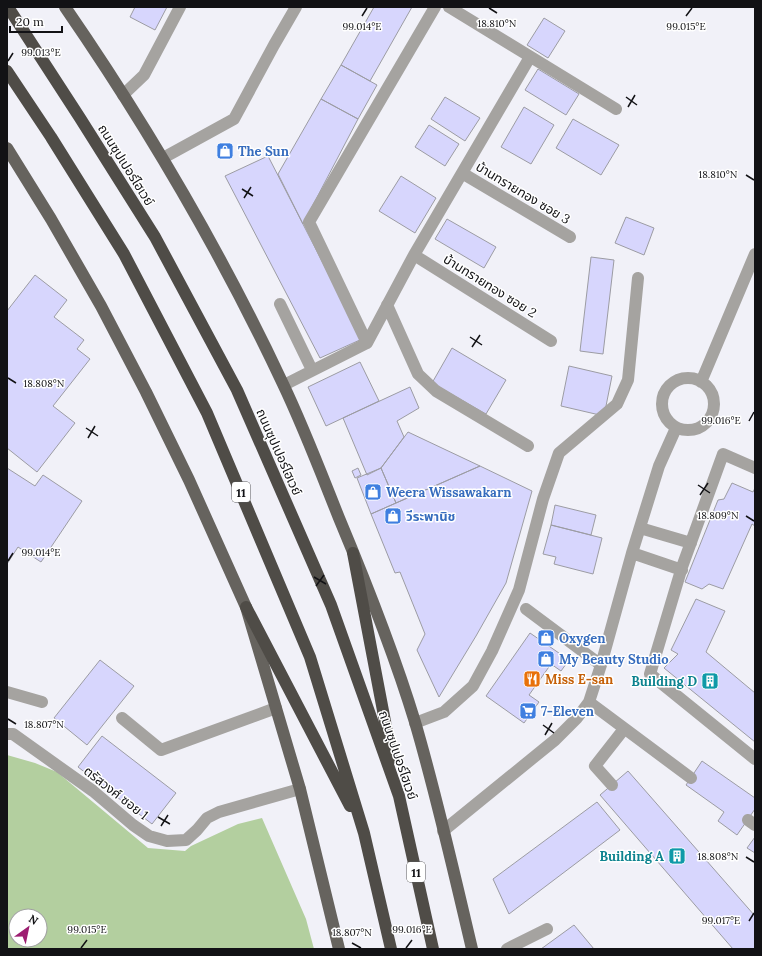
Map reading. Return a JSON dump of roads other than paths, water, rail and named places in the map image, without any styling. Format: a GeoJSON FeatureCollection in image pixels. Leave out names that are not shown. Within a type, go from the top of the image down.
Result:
{"type":"FeatureCollection","features":[{"type":"Feature","properties":{"kind":"highway","name":"ถนนซุปเปอร์ไฮเวย์"},"geometry":{"type":"LineString","coordinates":[[8,7],[155,237],[237,390],[331,605],[399,796],[433,949]]}},
{"type":"Feature","properties":{"kind":"highway","name":"11"},"geometry":{"type":"LineString","coordinates":[[7,71],[51,137],[124,254],[207,413],[310,656],[364,833],[391,949]]}},
{"type":"Feature","properties":{"kind":"highway"},"geometry":{"type":"LineString","coordinates":[[354,553],[399,796]]}},
{"type":"Feature","properties":{"kind":"highway"},"geometry":{"type":"LineString","coordinates":[[246,607],[364,833]]}},
{"type":"Feature","properties":{"kind":"main road"},"geometry":{"type":"LineString","coordinates":[[64,7],[163,158],[230,278],[284,385],[354,553],[415,723],[472,949]]}},
{"type":"Feature","properties":{"kind":"main road"},"geometry":{"type":"LineString","coordinates":[[7,148],[51,219],[101,306],[146,392],[189,480],[246,607],[300,789],[339,949]]}},
{"type":"Feature","properties":{"kind":"street"},"geometry":{"type":"LineString","coordinates":[[123,95],[144,75],[180,7]]}},
{"type":"Feature","properties":{"kind":"street"},"geometry":{"type":"LineString","coordinates":[[163,158],[234,119],[296,7]]}},
{"type":"Feature","properties":{"kind":"street"},"geometry":{"type":"LineString","coordinates":[[367,343],[309,222],[435,7]]}},
{"type":"Feature","properties":{"kind":"street"},"geometry":{"type":"LineString","coordinates":[[449,7],[616,109]]}},
{"type":"Feature","properties":{"kind":"street"},"geometry":{"type":"LineString","coordinates":[[284,385],[367,343],[414,255],[530,57]]}},
{"type":"Feature","properties":{"kind":"street","name":"บ้านทรายทอง ซอย 3"},"geometry":{"type":"LineString","coordinates":[[462,173],[570,237]]}},
{"type":"Feature","properties":{"kind":"street"},"geometry":{"type":"LineString","coordinates":[[701,382],[755,254]]}},
{"type":"Feature","properties":{"kind":"street","name":"บ้านทรายทอง ซอย 2"},"geometry":{"type":"LineString","coordinates":[[414,255],[551,341]]}},
{"type":"Feature","properties":{"kind":"street"},"geometry":{"type":"LineString","coordinates":[[415,723],[444,712],[473,686],[492,651],[519,590],[543,499],[560,453],[617,404],[628,380],[638,278]]}},
{"type":"Feature","properties":{"kind":"street"},"geometry":{"type":"LineString","coordinates":[[280,304],[312,370]]}},
{"type":"Feature","properties":{"kind":"street"},"geometry":{"type":"LineString","coordinates":[[387,305],[418,374],[436,391],[528,446]]}},
{"type":"Feature","properties":{"kind":"street"},"geometry":{"type":"LineString","coordinates":[[681,379],[693,379],[701,382],[708,387],[712,394],[714,402],[713,411],[710,418],[705,424],[691,430],[676,428],[669,423],[664,416],[662,400],[665,392],[670,385],[681,379]]}},
{"type":"Feature","properties":{"kind":"street"},"geometry":{"type":"LineString","coordinates":[[443,831],[555,740],[589,702],[659,466],[676,428]]}},
{"type":"Feature","properties":{"kind":"street"},"geometry":{"type":"LineString","coordinates":[[755,468],[723,454],[682,570],[650,674],[755,759]]}},
{"type":"Feature","properties":{"kind":"street"},"geometry":{"type":"LineString","coordinates":[[640,528],[691,543]]}},
{"type":"Feature","properties":{"kind":"street"},"geometry":{"type":"LineString","coordinates":[[632,553],[682,570]]}},
{"type":"Feature","properties":{"kind":"street"},"geometry":{"type":"LineString","coordinates":[[526,609],[601,665]]}},
{"type":"Feature","properties":{"kind":"street"},"geometry":{"type":"LineString","coordinates":[[7,692],[42,702]]}},
{"type":"Feature","properties":{"kind":"street"},"geometry":{"type":"LineString","coordinates":[[589,702],[691,778]]}},
{"type":"Feature","properties":{"kind":"street"},"geometry":{"type":"LineString","coordinates":[[122,718],[161,750],[276,708]]}},
{"type":"Feature","properties":{"kind":"street"},"geometry":{"type":"LineString","coordinates":[[612,785],[595,766],[624,729]]}},
{"type":"Feature","properties":{"kind":"street","name":"ตรัสวงศ์ ซอย 1"},"geometry":{"type":"LineString","coordinates":[[7,734],[13,734],[93,791],[133,825],[149,836],[167,841],[186,840],[207,818],[219,812],[300,789]]}},
{"type":"Feature","properties":{"kind":"street"},"geometry":{"type":"LineString","coordinates":[[507,949],[547,929]]}},
{"type":"Feature","properties":{"kind":"place","name":"The Sun"},"geometry":{"type":"Point","coordinates":[225,151]}},
{"type":"Feature","properties":{"kind":"place","name":"Weera Wissawakarn"},"geometry":{"type":"Point","coordinates":[373,492]}},
{"type":"Feature","properties":{"kind":"place","name":"วีระพานิช"},"geometry":{"type":"Point","coordinates":[393,516]}},
{"type":"Feature","properties":{"kind":"place","name":"Oxygen"},"geometry":{"type":"Point","coordinates":[546,638]}},
{"type":"Feature","properties":{"kind":"place","name":"My Beauty Studio"},"geometry":{"type":"Point","coordinates":[546,659]}},
{"type":"Feature","properties":{"kind":"place","name":"Miss E-san"},"geometry":{"type":"Point","coordinates":[532,679]}},
{"type":"Feature","properties":{"kind":"place","name":"Building D"},"geometry":{"type":"Point","coordinates":[710,681]}},
{"type":"Feature","properties":{"kind":"place","name":"7-Eleven"},"geometry":{"type":"Point","coordinates":[528,711]}},
{"type":"Feature","properties":{"kind":"place","name":"Building A"},"geometry":{"type":"Point","coordinates":[677,856]}}]}
